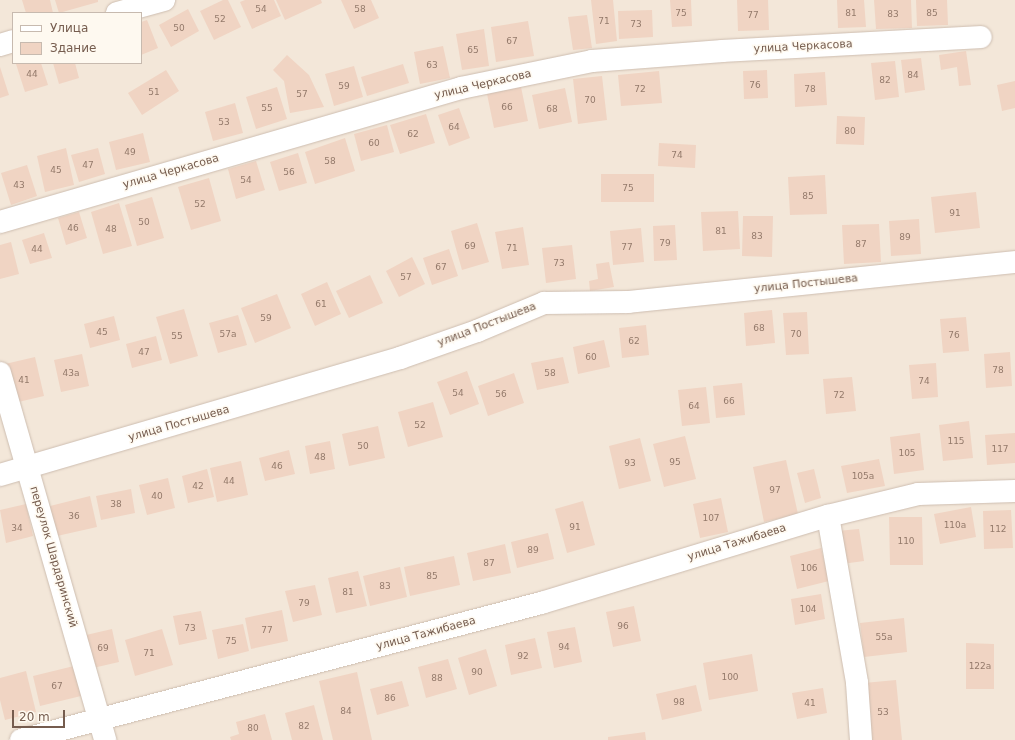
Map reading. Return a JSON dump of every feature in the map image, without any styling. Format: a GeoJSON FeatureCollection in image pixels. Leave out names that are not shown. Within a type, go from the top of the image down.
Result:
{"type":"FeatureCollection","features":[{"type":"Feature","properties":{"kind":"street"},"geometry":{"type":"LineString","coordinates":[[121,12],[164,0]]}},
{"type":"Feature","properties":{"kind":"street","name":"улица Черкасова"},"geometry":{"type":"LineString","coordinates":[[0,222],[460,88],[592,61],[723,51],[981,37]]}},
{"type":"Feature","properties":{"kind":"street"},"geometry":{"type":"LineString","coordinates":[[0,45],[12,41]]}},
{"type":"Feature","properties":{"kind":"street","name":"улица Постышева"},"geometry":{"type":"LineString","coordinates":[[0,475],[400,358],[544,303],[628,302],[1015,262]]}},
{"type":"Feature","properties":{"kind":"street","name":"переулок Шардаринский"},"geometry":{"type":"LineString","coordinates":[[0,373],[102,730]]}},
{"type":"Feature","properties":{"kind":"street","name":"улица Тажибаева"},"geometry":{"type":"LineString","coordinates":[[21,740],[102,730],[541,603],[828,516],[918,494],[1015,491]]}},
{"type":"Feature","properties":{"kind":"street"},"geometry":{"type":"LineString","coordinates":[[828,516],[857,683],[861,740]]}},
{"type":"Feature","properties":{"kind":"shaded area"},"geometry":{"type":"Polygon","coordinates":[[[0,0],[1015,0],[1015,740],[0,740],[0,0]]]}},
{"type":"Feature","properties":{"kind":"building"},"geometry":{"type":"Polygon","coordinates":[[[22,0],[50,0],[53,12],[26,12],[22,0]]]}},
{"type":"Feature","properties":{"kind":"building"},"geometry":{"type":"Polygon","coordinates":[[[55,0],[98,0],[98,2],[59,12],[55,0]]]}},
{"type":"Feature","properties":{"kind":"building"},"geometry":{"type":"Polygon","coordinates":[[[223,0],[228,0],[241,27],[214,40],[200,11],[223,0]]]}},
{"type":"Feature","properties":{"kind":"building"},"geometry":{"type":"Polygon","coordinates":[[[245,0],[274,0],[281,16],[252,29],[240,2],[245,0]]]}},
{"type":"Feature","properties":{"kind":"building"},"geometry":{"type":"Polygon","coordinates":[[[276,0],[321,0],[322,3],[285,20],[276,0]]]}},
{"type":"Feature","properties":{"kind":"building"},"geometry":{"type":"Polygon","coordinates":[[[341,0],[371,0],[379,18],[354,29],[341,0]]]}},
{"type":"Feature","properties":{"kind":"building"},"geometry":{"type":"Polygon","coordinates":[[[591,0],[613,0],[617,41],[596,44],[591,0]]]}},
{"type":"Feature","properties":{"kind":"building"},"geometry":{"type":"Polygon","coordinates":[[[670,0],[691,0],[692,26],[672,27],[670,0]]]}},
{"type":"Feature","properties":{"kind":"building"},"geometry":{"type":"Polygon","coordinates":[[[737,0],[768,0],[769,30],[738,31],[737,0]]]}},
{"type":"Feature","properties":{"kind":"building"},"geometry":{"type":"Polygon","coordinates":[[[837,0],[864,0],[866,27],[838,28],[837,0]]]}},
{"type":"Feature","properties":{"kind":"building"},"geometry":{"type":"Polygon","coordinates":[[[874,0],[911,0],[912,28],[876,29],[874,0]]]}},
{"type":"Feature","properties":{"kind":"building"},"geometry":{"type":"Polygon","coordinates":[[[916,0],[947,0],[948,25],[917,26],[916,0]]]}},
{"type":"Feature","properties":{"kind":"building"},"geometry":{"type":"Polygon","coordinates":[[[188,9],[199,31],[171,47],[159,25],[188,9]]]}},
{"type":"Feature","properties":{"kind":"building"},"geometry":{"type":"Polygon","coordinates":[[[652,10],[653,37],[619,39],[618,11],[652,10]]]}},
{"type":"Feature","properties":{"kind":"building"},"geometry":{"type":"Polygon","coordinates":[[[587,15],[592,48],[573,50],[568,17],[587,15]]]}},
{"type":"Feature","properties":{"kind":"building"},"geometry":{"type":"Polygon","coordinates":[[[147,20],[158,48],[142,55],[142,22],[147,20]]]}},
{"type":"Feature","properties":{"kind":"building"},"geometry":{"type":"Polygon","coordinates":[[[528,21],[534,56],[496,62],[491,27],[528,21]]]}},
{"type":"Feature","properties":{"kind":"building"},"geometry":{"type":"Polygon","coordinates":[[[484,29],[489,66],[462,70],[456,34],[484,29]]]}},
{"type":"Feature","properties":{"kind":"building"},"geometry":{"type":"Polygon","coordinates":[[[443,46],[450,78],[420,84],[414,52],[443,46]]]}},
{"type":"Feature","properties":{"kind":"building"},"geometry":{"type":"Polygon","coordinates":[[[966,51],[971,85],[959,86],[957,67],[941,70],[939,55],[966,51]]]}},
{"type":"Feature","properties":{"kind":"building"},"geometry":{"type":"Polygon","coordinates":[[[287,55],[309,75],[324,107],[290,113],[284,81],[273,70],[287,55]]]}},
{"type":"Feature","properties":{"kind":"building"},"geometry":{"type":"Polygon","coordinates":[[[921,58],[925,90],[905,93],[901,60],[921,58]]]}},
{"type":"Feature","properties":{"kind":"building"},"geometry":{"type":"Polygon","coordinates":[[[895,61],[899,97],[875,100],[871,63],[895,61]]]}},
{"type":"Feature","properties":{"kind":"building"},"geometry":{"type":"Polygon","coordinates":[[[16,64],[41,64],[48,85],[25,92],[16,64]]]}},
{"type":"Feature","properties":{"kind":"building"},"geometry":{"type":"Polygon","coordinates":[[[53,64],[75,64],[79,78],[59,84],[53,64]]]}},
{"type":"Feature","properties":{"kind":"building"},"geometry":{"type":"Polygon","coordinates":[[[403,64],[409,83],[367,96],[361,77],[403,64]]]}},
{"type":"Feature","properties":{"kind":"building"},"geometry":{"type":"Polygon","coordinates":[[[354,66],[363,97],[334,106],[325,74],[354,66]]]}},
{"type":"Feature","properties":{"kind":"building"},"geometry":{"type":"Polygon","coordinates":[[[0,67],[9,95],[0,98],[0,67]]]}},
{"type":"Feature","properties":{"kind":"building"},"geometry":{"type":"Polygon","coordinates":[[[166,70],[179,91],[142,115],[128,93],[166,70]]]}},
{"type":"Feature","properties":{"kind":"building"},"geometry":{"type":"Polygon","coordinates":[[[767,70],[768,98],[744,99],[743,71],[767,70]]]}},
{"type":"Feature","properties":{"kind":"building"},"geometry":{"type":"Polygon","coordinates":[[[659,71],[662,103],[621,106],[618,75],[659,71]]]}},
{"type":"Feature","properties":{"kind":"building"},"geometry":{"type":"Polygon","coordinates":[[[825,72],[827,105],[795,107],[794,74],[825,72]]]}},
{"type":"Feature","properties":{"kind":"building"},"geometry":{"type":"Polygon","coordinates":[[[602,76],[607,120],[578,124],[573,79],[602,76]]]}},
{"type":"Feature","properties":{"kind":"building"},"geometry":{"type":"Polygon","coordinates":[[[1015,81],[1015,108],[1002,111],[997,85],[1015,81]]]}},
{"type":"Feature","properties":{"kind":"building"},"geometry":{"type":"Polygon","coordinates":[[[277,87],[287,119],[256,129],[246,97],[277,87]]]}},
{"type":"Feature","properties":{"kind":"building"},"geometry":{"type":"Polygon","coordinates":[[[521,87],[528,121],[494,128],[487,94],[521,87]]]}},
{"type":"Feature","properties":{"kind":"building"},"geometry":{"type":"Polygon","coordinates":[[[565,88],[572,122],[539,129],[532,95],[565,88]]]}},
{"type":"Feature","properties":{"kind":"building"},"geometry":{"type":"Polygon","coordinates":[[[235,103],[243,133],[213,141],[205,112],[235,103]]]}},
{"type":"Feature","properties":{"kind":"building"},"geometry":{"type":"Polygon","coordinates":[[[459,108],[470,138],[449,146],[438,115],[459,108]]]}},
{"type":"Feature","properties":{"kind":"building"},"geometry":{"type":"Polygon","coordinates":[[[426,114],[435,143],[400,154],[390,125],[426,114]]]}},
{"type":"Feature","properties":{"kind":"building"},"geometry":{"type":"Polygon","coordinates":[[[837,116],[865,117],[864,145],[836,144],[837,116]]]}},
{"type":"Feature","properties":{"kind":"building"},"geometry":{"type":"Polygon","coordinates":[[[387,125],[394,152],[361,161],[354,134],[387,125]]]}},
{"type":"Feature","properties":{"kind":"building"},"geometry":{"type":"Polygon","coordinates":[[[143,133],[150,162],[116,170],[109,142],[143,133]]]}},
{"type":"Feature","properties":{"kind":"building"},"geometry":{"type":"Polygon","coordinates":[[[345,138],[355,171],[315,184],[305,152],[345,138]]]}},
{"type":"Feature","properties":{"kind":"building"},"geometry":{"type":"Polygon","coordinates":[[[659,143],[696,145],[695,168],[658,166],[659,143]]]}},
{"type":"Feature","properties":{"kind":"building"},"geometry":{"type":"Polygon","coordinates":[[[66,148],[74,185],[45,192],[37,156],[66,148]]]}},
{"type":"Feature","properties":{"kind":"building"},"geometry":{"type":"Polygon","coordinates":[[[98,148],[105,174],[79,182],[71,155],[98,148]]]}},
{"type":"Feature","properties":{"kind":"building"},"geometry":{"type":"Polygon","coordinates":[[[298,153],[307,183],[279,191],[270,162],[298,153]]]}},
{"type":"Feature","properties":{"kind":"building"},"geometry":{"type":"Polygon","coordinates":[[[256,161],[265,190],[236,199],[228,169],[256,161]]]}},
{"type":"Feature","properties":{"kind":"building"},"geometry":{"type":"Polygon","coordinates":[[[27,165],[37,196],[11,205],[1,173],[27,165]]]}},
{"type":"Feature","properties":{"kind":"building"},"geometry":{"type":"Polygon","coordinates":[[[601,174],[654,174],[654,202],[601,202],[601,174]]]}},
{"type":"Feature","properties":{"kind":"building"},"geometry":{"type":"Polygon","coordinates":[[[825,175],[827,214],[790,215],[788,177],[825,175]]]}},
{"type":"Feature","properties":{"kind":"building"},"geometry":{"type":"Polygon","coordinates":[[[209,178],[221,221],[191,230],[178,187],[209,178]]]}},
{"type":"Feature","properties":{"kind":"building"},"geometry":{"type":"Polygon","coordinates":[[[976,192],[980,228],[935,233],[931,197],[976,192]]]}},
{"type":"Feature","properties":{"kind":"building"},"geometry":{"type":"Polygon","coordinates":[[[152,197],[164,238],[137,246],[125,205],[152,197]]]}},
{"type":"Feature","properties":{"kind":"building"},"geometry":{"type":"Polygon","coordinates":[[[119,203],[132,246],[103,254],[91,212],[119,203]]]}},
{"type":"Feature","properties":{"kind":"building"},"geometry":{"type":"Polygon","coordinates":[[[738,211],[740,249],[703,251],[701,212],[738,211]]]}},
{"type":"Feature","properties":{"kind":"building"},"geometry":{"type":"Polygon","coordinates":[[[79,212],[87,238],[66,245],[58,218],[79,212]]]}},
{"type":"Feature","properties":{"kind":"building"},"geometry":{"type":"Polygon","coordinates":[[[743,216],[773,216],[772,257],[742,256],[743,216]]]}},
{"type":"Feature","properties":{"kind":"building"},"geometry":{"type":"Polygon","coordinates":[[[919,219],[921,254],[891,256],[889,221],[919,219]]]}},
{"type":"Feature","properties":{"kind":"building"},"geometry":{"type":"Polygon","coordinates":[[[477,223],[489,262],[462,270],[451,231],[477,223]]]}},
{"type":"Feature","properties":{"kind":"building"},"geometry":{"type":"Polygon","coordinates":[[[879,224],[881,262],[844,264],[842,225],[879,224]]]}},
{"type":"Feature","properties":{"kind":"building"},"geometry":{"type":"Polygon","coordinates":[[[675,225],[677,260],[654,261],[653,226],[675,225]]]}},
{"type":"Feature","properties":{"kind":"building"},"geometry":{"type":"Polygon","coordinates":[[[523,227],[529,265],[502,269],[495,232],[523,227]]]}},
{"type":"Feature","properties":{"kind":"building"},"geometry":{"type":"Polygon","coordinates":[[[641,228],[644,262],[613,265],[610,231],[641,228]]]}},
{"type":"Feature","properties":{"kind":"building"},"geometry":{"type":"Polygon","coordinates":[[[44,233],[52,258],[30,264],[22,240],[44,233]]]}},
{"type":"Feature","properties":{"kind":"building"},"geometry":{"type":"Polygon","coordinates":[[[11,242],[19,274],[0,279],[0,245],[11,242]]]}},
{"type":"Feature","properties":{"kind":"building"},"geometry":{"type":"Polygon","coordinates":[[[572,245],[576,279],[546,283],[542,248],[572,245]]]}},
{"type":"Feature","properties":{"kind":"building"},"geometry":{"type":"Polygon","coordinates":[[[449,249],[458,276],[432,285],[423,258],[449,249]]]}},
{"type":"Feature","properties":{"kind":"building"},"geometry":{"type":"Polygon","coordinates":[[[412,257],[425,284],[399,297],[386,271],[412,257]]]}},
{"type":"Feature","properties":{"kind":"building"},"geometry":{"type":"Polygon","coordinates":[[[609,262],[614,287],[590,291],[589,281],[598,279],[596,264],[609,262]]]}},
{"type":"Feature","properties":{"kind":"building"},"geometry":{"type":"Polygon","coordinates":[[[370,275],[383,303],[349,318],[336,291],[370,275]]]}},
{"type":"Feature","properties":{"kind":"building"},"geometry":{"type":"Polygon","coordinates":[[[327,282],[341,314],[315,326],[301,294],[327,282]]]}},
{"type":"Feature","properties":{"kind":"building"},"geometry":{"type":"Polygon","coordinates":[[[277,294],[291,328],[255,343],[241,308],[277,294]]]}},
{"type":"Feature","properties":{"kind":"building"},"geometry":{"type":"Polygon","coordinates":[[[184,309],[198,356],[170,364],[156,317],[184,309]]]}},
{"type":"Feature","properties":{"kind":"building"},"geometry":{"type":"Polygon","coordinates":[[[772,310],[775,343],[746,346],[744,313],[772,310]]]}},
{"type":"Feature","properties":{"kind":"building"},"geometry":{"type":"Polygon","coordinates":[[[807,312],[809,354],[786,355],[783,313],[807,312]]]}},
{"type":"Feature","properties":{"kind":"building"},"geometry":{"type":"Polygon","coordinates":[[[238,315],[247,345],[218,353],[209,323],[238,315]]]}},
{"type":"Feature","properties":{"kind":"building"},"geometry":{"type":"Polygon","coordinates":[[[114,316],[120,340],[90,348],[84,324],[114,316]]]}},
{"type":"Feature","properties":{"kind":"building"},"geometry":{"type":"Polygon","coordinates":[[[966,317],[969,351],[943,353],[940,319],[966,317]]]}},
{"type":"Feature","properties":{"kind":"building"},"geometry":{"type":"Polygon","coordinates":[[[646,325],[649,355],[622,358],[619,328],[646,325]]]}},
{"type":"Feature","properties":{"kind":"building"},"geometry":{"type":"Polygon","coordinates":[[[156,336],[162,360],[132,368],[126,344],[156,336]]]}},
{"type":"Feature","properties":{"kind":"building"},"geometry":{"type":"Polygon","coordinates":[[[604,340],[610,367],[578,374],[573,347],[604,340]]]}},
{"type":"Feature","properties":{"kind":"building"},"geometry":{"type":"Polygon","coordinates":[[[1010,352],[1012,386],[986,388],[984,354],[1010,352]]]}},
{"type":"Feature","properties":{"kind":"building"},"geometry":{"type":"Polygon","coordinates":[[[82,354],[89,386],[61,392],[54,360],[82,354]]]}},
{"type":"Feature","properties":{"kind":"building"},"geometry":{"type":"Polygon","coordinates":[[[35,357],[44,396],[14,403],[5,364],[35,357]]]}},
{"type":"Feature","properties":{"kind":"building"},"geometry":{"type":"Polygon","coordinates":[[[563,357],[569,383],[537,390],[531,363],[563,357]]]}},
{"type":"Feature","properties":{"kind":"building"},"geometry":{"type":"Polygon","coordinates":[[[936,363],[938,397],[912,399],[909,365],[936,363]]]}},
{"type":"Feature","properties":{"kind":"building"},"geometry":{"type":"Polygon","coordinates":[[[467,371],[479,404],[450,415],[437,382],[467,371]]]}},
{"type":"Feature","properties":{"kind":"building"},"geometry":{"type":"Polygon","coordinates":[[[514,373],[524,403],[488,416],[478,386],[514,373]]]}},
{"type":"Feature","properties":{"kind":"building"},"geometry":{"type":"Polygon","coordinates":[[[852,377],[856,411],[826,414],[823,379],[852,377]]]}},
{"type":"Feature","properties":{"kind":"building"},"geometry":{"type":"Polygon","coordinates":[[[742,383],[745,415],[716,418],[713,386],[742,383]]]}},
{"type":"Feature","properties":{"kind":"building"},"geometry":{"type":"Polygon","coordinates":[[[706,387],[710,423],[682,426],[678,390],[706,387]]]}},
{"type":"Feature","properties":{"kind":"building"},"geometry":{"type":"Polygon","coordinates":[[[433,402],[443,437],[408,447],[398,412],[433,402]]]}},
{"type":"Feature","properties":{"kind":"building"},"geometry":{"type":"Polygon","coordinates":[[[969,421],[973,458],[943,461],[939,425],[969,421]]]}},
{"type":"Feature","properties":{"kind":"building"},"geometry":{"type":"Polygon","coordinates":[[[378,426],[385,458],[349,466],[342,434],[378,426]]]}},
{"type":"Feature","properties":{"kind":"building"},"geometry":{"type":"Polygon","coordinates":[[[920,433],[924,470],[894,474],[890,437],[920,433]]]}},
{"type":"Feature","properties":{"kind":"building"},"geometry":{"type":"Polygon","coordinates":[[[1015,433],[1015,463],[987,465],[985,435],[1015,433]]]}},
{"type":"Feature","properties":{"kind":"building"},"geometry":{"type":"Polygon","coordinates":[[[685,436],[696,479],[664,487],[653,444],[685,436]]]}},
{"type":"Feature","properties":{"kind":"building"},"geometry":{"type":"Polygon","coordinates":[[[640,438],[651,481],[619,489],[609,446],[640,438]]]}},
{"type":"Feature","properties":{"kind":"building"},"geometry":{"type":"Polygon","coordinates":[[[330,441],[335,469],[310,474],[305,446],[330,441]]]}},
{"type":"Feature","properties":{"kind":"building"},"geometry":{"type":"Polygon","coordinates":[[[289,450],[295,474],[265,481],[259,458],[289,450]]]}},
{"type":"Feature","properties":{"kind":"building"},"geometry":{"type":"Polygon","coordinates":[[[879,459],[885,486],[847,493],[841,466],[879,459]]]}},
{"type":"Feature","properties":{"kind":"building"},"geometry":{"type":"Polygon","coordinates":[[[786,460],[798,514],[764,522],[753,467],[786,460]]]}},
{"type":"Feature","properties":{"kind":"building"},"geometry":{"type":"Polygon","coordinates":[[[241,461],[248,495],[217,502],[210,468],[241,461]]]}},
{"type":"Feature","properties":{"kind":"building"},"geometry":{"type":"Polygon","coordinates":[[[207,469],[214,497],[188,503],[182,476],[207,469]]]}},
{"type":"Feature","properties":{"kind":"building"},"geometry":{"type":"Polygon","coordinates":[[[814,469],[821,498],[805,503],[797,473],[814,469]]]}},
{"type":"Feature","properties":{"kind":"building"},"geometry":{"type":"Polygon","coordinates":[[[168,478],[175,508],[147,515],[139,485],[168,478]]]}},
{"type":"Feature","properties":{"kind":"building"},"geometry":{"type":"Polygon","coordinates":[[[131,489],[135,513],[101,520],[96,496],[131,489]]]}},
{"type":"Feature","properties":{"kind":"building"},"geometry":{"type":"Polygon","coordinates":[[[90,496],[97,527],[57,536],[50,506],[90,496]]]}},
{"type":"Feature","properties":{"kind":"building"},"geometry":{"type":"Polygon","coordinates":[[[721,498],[728,532],[700,538],[693,504],[721,498]]]}},
{"type":"Feature","properties":{"kind":"building"},"geometry":{"type":"Polygon","coordinates":[[[583,501],[595,545],[567,553],[555,509],[583,501]]]}},
{"type":"Feature","properties":{"kind":"building"},"geometry":{"type":"Polygon","coordinates":[[[26,504],[33,536],[6,543],[0,510],[26,504]]]}},
{"type":"Feature","properties":{"kind":"building"},"geometry":{"type":"Polygon","coordinates":[[[971,507],[976,537],[940,544],[934,514],[971,507]]]}},
{"type":"Feature","properties":{"kind":"building"},"geometry":{"type":"Polygon","coordinates":[[[1011,510],[1013,548],[984,549],[983,511],[1011,510]]]}},
{"type":"Feature","properties":{"kind":"building"},"geometry":{"type":"Polygon","coordinates":[[[889,517],[922,517],[923,565],[890,565],[889,517]]]}},
{"type":"Feature","properties":{"kind":"building"},"geometry":{"type":"Polygon","coordinates":[[[859,529],[864,561],[842,564],[837,531],[859,529]]]}},
{"type":"Feature","properties":{"kind":"building"},"geometry":{"type":"Polygon","coordinates":[[[548,533],[554,559],[517,568],[511,542],[548,533]]]}},
{"type":"Feature","properties":{"kind":"building"},"geometry":{"type":"Polygon","coordinates":[[[505,544],[511,573],[473,581],[467,553],[505,544]]]}},
{"type":"Feature","properties":{"kind":"building"},"geometry":{"type":"Polygon","coordinates":[[[821,548],[829,581],[797,589],[790,556],[821,548]]]}},
{"type":"Feature","properties":{"kind":"building"},"geometry":{"type":"Polygon","coordinates":[[[454,556],[460,585],[410,596],[404,567],[454,556]]]}},
{"type":"Feature","properties":{"kind":"building"},"geometry":{"type":"Polygon","coordinates":[[[400,567],[407,597],[370,606],[363,576],[400,567]]]}},
{"type":"Feature","properties":{"kind":"building"},"geometry":{"type":"Polygon","coordinates":[[[358,571],[367,606],[336,613],[328,578],[358,571]]]}},
{"type":"Feature","properties":{"kind":"building"},"geometry":{"type":"Polygon","coordinates":[[[315,585],[322,615],[293,622],[285,591],[315,585]]]}},
{"type":"Feature","properties":{"kind":"building"},"geometry":{"type":"Polygon","coordinates":[[[821,594],[825,619],[795,625],[791,599],[821,594]]]}},
{"type":"Feature","properties":{"kind":"building"},"geometry":{"type":"Polygon","coordinates":[[[634,606],[641,641],[613,647],[606,612],[634,606]]]}},
{"type":"Feature","properties":{"kind":"building"},"geometry":{"type":"Polygon","coordinates":[[[282,610],[288,641],[251,649],[245,618],[282,610]]]}},
{"type":"Feature","properties":{"kind":"building"},"geometry":{"type":"Polygon","coordinates":[[[201,611],[207,639],[179,645],[173,616],[201,611]]]}},
{"type":"Feature","properties":{"kind":"building"},"geometry":{"type":"Polygon","coordinates":[[[904,618],[907,652],[864,657],[860,623],[904,618]]]}},
{"type":"Feature","properties":{"kind":"building"},"geometry":{"type":"Polygon","coordinates":[[[243,624],[249,651],[218,659],[212,630],[243,624]]]}},
{"type":"Feature","properties":{"kind":"building"},"geometry":{"type":"Polygon","coordinates":[[[575,627],[582,662],[554,668],[547,632],[575,627]]]}},
{"type":"Feature","properties":{"kind":"building"},"geometry":{"type":"Polygon","coordinates":[[[112,629],[119,662],[93,668],[86,635],[112,629]]]}},
{"type":"Feature","properties":{"kind":"building"},"geometry":{"type":"Polygon","coordinates":[[[162,629],[173,665],[135,676],[125,640],[162,629]]]}},
{"type":"Feature","properties":{"kind":"building"},"geometry":{"type":"Polygon","coordinates":[[[535,638],[542,668],[511,675],[505,645],[535,638]]]}},
{"type":"Feature","properties":{"kind":"building"},"geometry":{"type":"Polygon","coordinates":[[[966,643],[994,644],[994,689],[966,689],[966,643]]]}},
{"type":"Feature","properties":{"kind":"building"},"geometry":{"type":"Polygon","coordinates":[[[486,649],[497,686],[469,695],[458,658],[486,649]]]}},
{"type":"Feature","properties":{"kind":"building"},"geometry":{"type":"Polygon","coordinates":[[[752,654],[758,691],[709,700],[703,663],[752,654]]]}},
{"type":"Feature","properties":{"kind":"building"},"geometry":{"type":"Polygon","coordinates":[[[448,659],[457,689],[426,698],[418,667],[448,659]]]}},
{"type":"Feature","properties":{"kind":"building"},"geometry":{"type":"Polygon","coordinates":[[[74,666],[81,696],[40,706],[33,676],[74,666]]]}},
{"type":"Feature","properties":{"kind":"building"},"geometry":{"type":"Polygon","coordinates":[[[26,671],[36,712],[5,720],[0,700],[0,678],[26,671]]]}},
{"type":"Feature","properties":{"kind":"building"},"geometry":{"type":"Polygon","coordinates":[[[357,672],[372,740],[333,740],[319,681],[357,672]]]}},
{"type":"Feature","properties":{"kind":"building"},"geometry":{"type":"Polygon","coordinates":[[[896,680],[902,740],[870,740],[864,683],[896,680]]]}},
{"type":"Feature","properties":{"kind":"building"},"geometry":{"type":"Polygon","coordinates":[[[402,681],[409,706],[377,715],[370,689],[402,681]]]}},
{"type":"Feature","properties":{"kind":"building"},"geometry":{"type":"Polygon","coordinates":[[[696,685],[702,711],[662,720],[656,694],[696,685]]]}},
{"type":"Feature","properties":{"kind":"building"},"geometry":{"type":"Polygon","coordinates":[[[823,688],[827,713],[797,719],[792,693],[823,688]]]}},
{"type":"Feature","properties":{"kind":"building"},"geometry":{"type":"Polygon","coordinates":[[[314,705],[323,740],[292,740],[285,713],[314,705]]]}},
{"type":"Feature","properties":{"kind":"building"},"geometry":{"type":"Polygon","coordinates":[[[265,714],[272,740],[231,740],[230,737],[239,734],[236,722],[265,714]]]}},
{"type":"Feature","properties":{"kind":"building"},"geometry":{"type":"Polygon","coordinates":[[[645,732],[646,740],[608,740],[608,737],[645,732]]]}}]}
